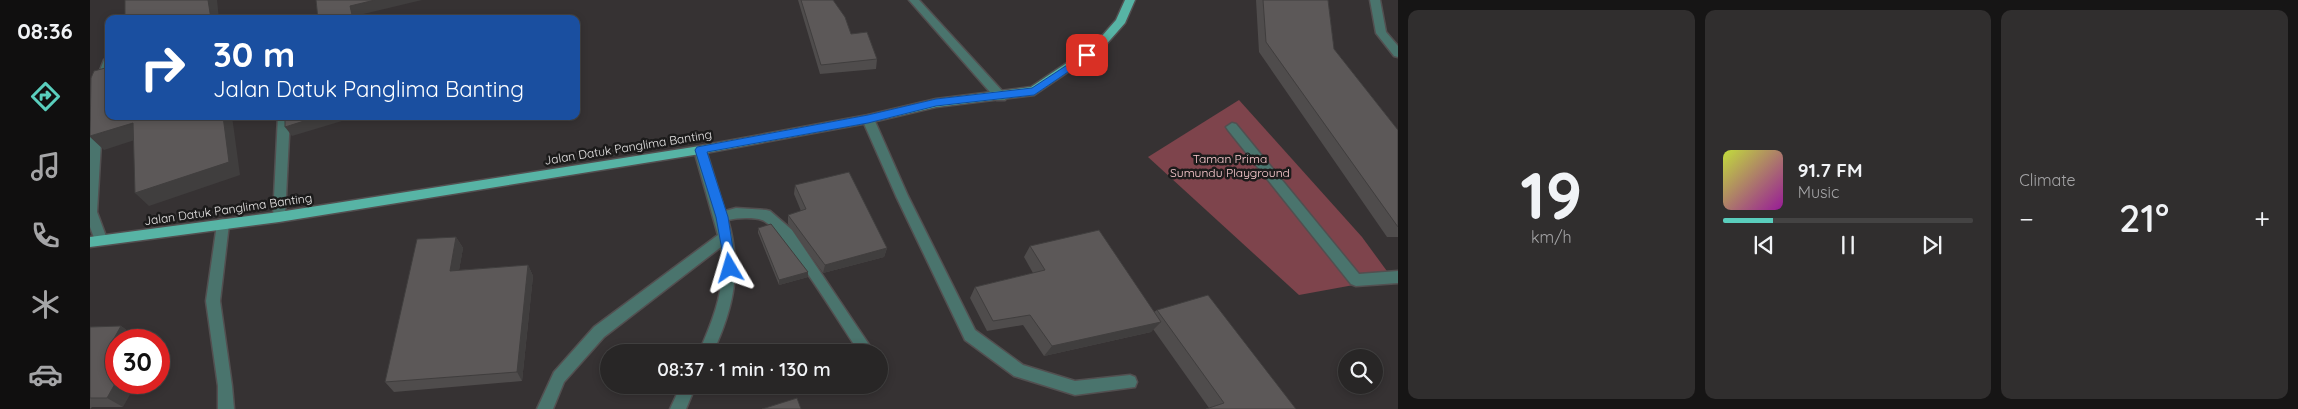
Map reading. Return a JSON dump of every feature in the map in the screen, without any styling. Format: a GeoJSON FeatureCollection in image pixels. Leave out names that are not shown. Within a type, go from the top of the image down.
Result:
{"type":"FeatureCollection","features":[{"type":"Feature","properties":{"kind":"main road","name":"Jalan Datuk Panglima Banting"},"geometry":{"type":"LineString","coordinates":[[96,240],[279,217],[700,150],[868,119],[936,103],[1001,97],[1034,91],[1099,46],[1121,21],[1130,0]]}},
{"type":"Feature","properties":{"kind":"street"},"geometry":{"type":"LineString","coordinates":[[914,0],[1001,97]]}},
{"type":"Feature","properties":{"kind":"street"},"geometry":{"type":"LineString","coordinates":[[1375,0],[1381,33],[1398,53]]}},
{"type":"Feature","properties":{"kind":"street"},"geometry":{"type":"LineString","coordinates":[[97,92],[105,71]]}},
{"type":"Feature","properties":{"kind":"street"},"geometry":{"type":"LineString","coordinates":[[96,112],[92,212],[96,240]]}},
{"type":"Feature","properties":{"kind":"street"},"geometry":{"type":"LineString","coordinates":[[868,119],[902,196],[970,335],[1019,371],[1075,388],[1130,382]]}},
{"type":"Feature","properties":{"kind":"street"},"geometry":{"type":"LineString","coordinates":[[279,217],[284,120]]}},
{"type":"Feature","properties":{"kind":"street"},"geometry":{"type":"LineString","coordinates":[[1232,128],[1356,280],[1398,277]]}},
{"type":"Feature","properties":{"kind":"street"},"geometry":{"type":"LineString","coordinates":[[700,150],[722,217],[726,236],[730,284],[711,344]]}},
{"type":"Feature","properties":{"kind":"street"},"geometry":{"type":"LineString","coordinates":[[722,217],[736,213],[766,215],[787,234],[861,344]]}},
{"type":"Feature","properties":{"kind":"street"},"geometry":{"type":"LineString","coordinates":[[223,224],[213,301],[225,386],[226,409]]}},
{"type":"Feature","properties":{"kind":"street"},"geometry":{"type":"LineString","coordinates":[[545,409],[559,377],[598,332],[726,236]]}},
{"type":"Feature","properties":{"kind":"street"},"geometry":{"type":"LineString","coordinates":[[678,409],[685,394]]}},
{"type":"Feature","properties":{"kind":"green space","name":"Taman Prima Sumundu Playground"},"geometry":{"type":"Polygon","coordinates":[[[1239,100],[1362,237],[1392,278],[1299,295],[1148,157],[1239,100]]]}},
{"type":"Feature","properties":{"kind":"building"},"geometry":{"type":"Polygon","coordinates":[[[125,0],[208,0],[210,15],[125,15],[125,0]]]}},
{"type":"Feature","properties":{"kind":"building"},"geometry":{"type":"Polygon","coordinates":[[[316,0],[375,0],[350,6],[352,15],[318,15],[316,0]]]}},
{"type":"Feature","properties":{"kind":"building"},"geometry":{"type":"Polygon","coordinates":[[[801,0],[833,0],[845,17],[851,34],[867,32],[877,59],[821,65],[801,0]]]}},
{"type":"Feature","properties":{"kind":"building"},"geometry":{"type":"Polygon","coordinates":[[[1263,0],[1328,0],[1334,49],[1398,130],[1398,227],[1266,42],[1263,0]]]}},
{"type":"Feature","properties":{"kind":"building"},"geometry":{"type":"Polygon","coordinates":[[[105,68],[105,120],[224,120],[229,162],[135,193],[133,123],[90,136],[91,78],[94,71],[105,68]]]}},
{"type":"Feature","properties":{"kind":"building"},"geometry":{"type":"Polygon","coordinates":[[[285,120],[307,120],[285,127],[285,120]]]}},
{"type":"Feature","properties":{"kind":"building"},"geometry":{"type":"Polygon","coordinates":[[[849,172],[887,248],[825,265],[788,215],[806,209],[795,185],[849,172]]]}},
{"type":"Feature","properties":{"kind":"building"},"geometry":{"type":"Polygon","coordinates":[[[771,224],[808,272],[779,280],[758,228],[771,224]]]}},
{"type":"Feature","properties":{"kind":"building"},"geometry":{"type":"Polygon","coordinates":[[[1099,230],[1161,322],[1052,346],[1030,315],[993,321],[975,287],[1045,270],[1030,246],[1099,230]]]}},
{"type":"Feature","properties":{"kind":"building"},"geometry":{"type":"Polygon","coordinates":[[[456,237],[450,271],[528,265],[517,372],[385,382],[417,239],[456,237]]]}},
{"type":"Feature","properties":{"kind":"building"},"geometry":{"type":"Polygon","coordinates":[[[1208,295],[1296,409],[1206,409],[1224,403],[1157,310],[1208,295]]]}},
{"type":"Feature","properties":{"kind":"building"},"geometry":{"type":"Polygon","coordinates":[[[121,326],[119,329],[105,329],[105,394],[109,394],[107,398],[90,398],[90,327],[121,326]]]}},
{"type":"Feature","properties":{"kind":"building"},"geometry":{"type":"Polygon","coordinates":[[[797,398],[801,409],[762,409],[797,398]]]}},
{"type":"Feature","properties":{"kind":"route"},"geometry":{"type":"LineString","coordinates":[[730,268],[722,217],[700,150],[868,119],[936,103],[1001,97],[1034,91],[1087,55]]}}]}
